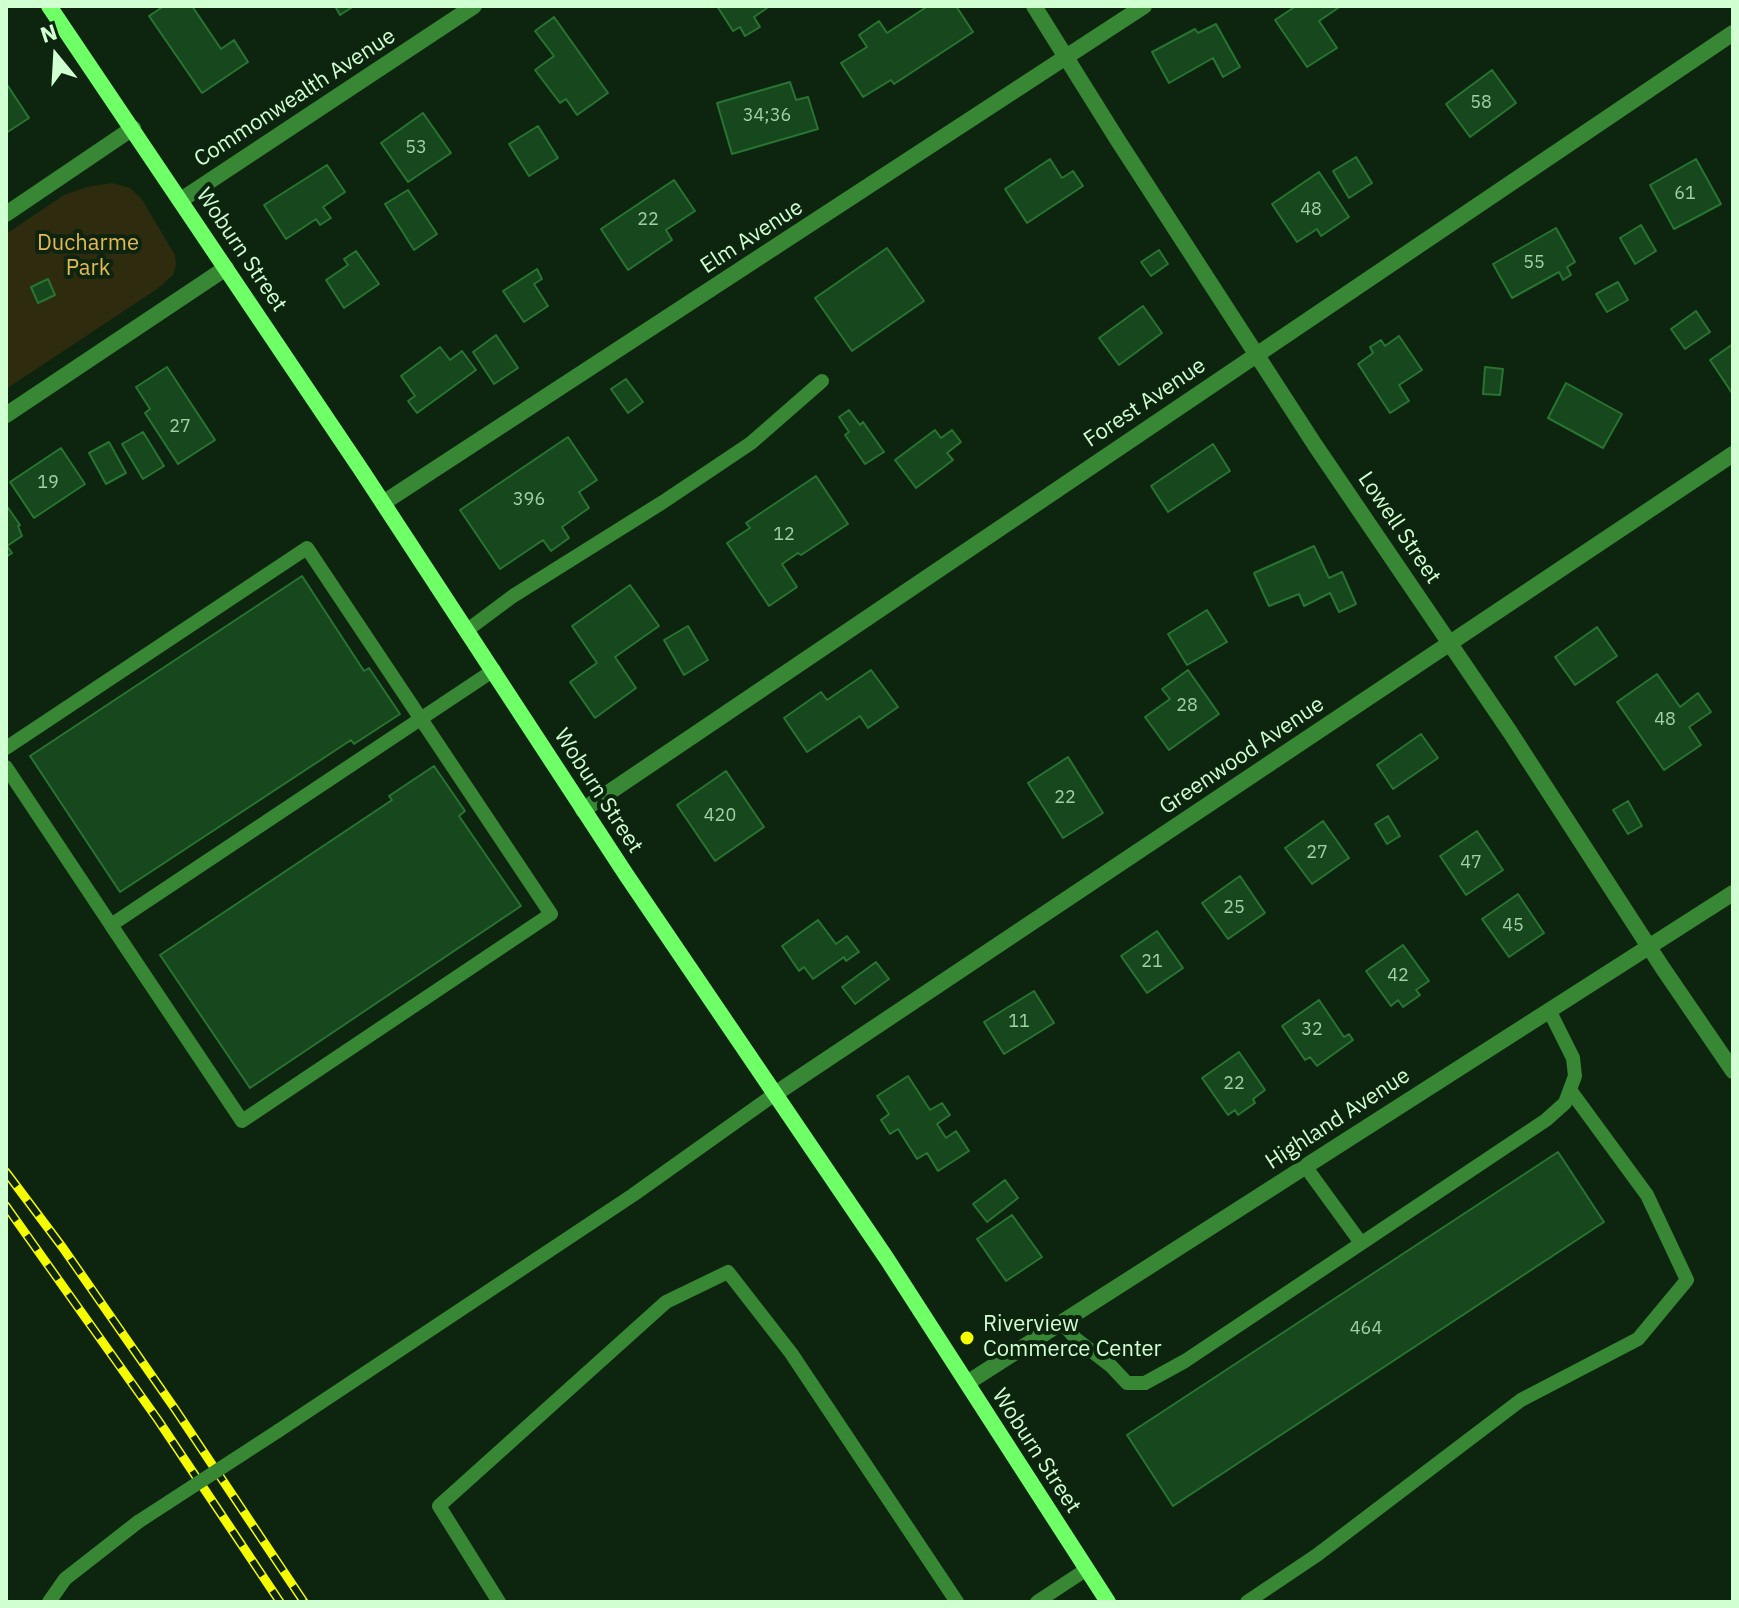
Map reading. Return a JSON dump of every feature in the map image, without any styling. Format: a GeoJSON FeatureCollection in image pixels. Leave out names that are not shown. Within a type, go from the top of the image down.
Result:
{"type":"FeatureCollection","features":[{"type":"Feature","properties":{"kind":"main road","name":"Woburn Street"},"geometry":{"type":"LineString","coordinates":[[49,6],[494,670],[583,810],[887,1259],[1108,1602]]}},
{"type":"Feature","properties":{"kind":"street","name":"Commonwealth Avenue"},"geometry":{"type":"LineString","coordinates":[[181,200],[474,6]]}},
{"type":"Feature","properties":{"kind":"street","name":"Lowell Street"},"geometry":{"type":"LineString","coordinates":[[1034,6],[1257,354],[1733,1071]]}},
{"type":"Feature","properties":{"kind":"street","name":"Elm Avenue"},"geometry":{"type":"LineString","coordinates":[[383,503],[1144,6]]}},
{"type":"Feature","properties":{"kind":"street","name":"Forest Avenue"},"geometry":{"type":"LineString","coordinates":[[583,810],[1733,33]]}},
{"type":"Feature","properties":{"kind":"street"},"geometry":{"type":"LineString","coordinates":[[6,214],[133,128]]}},
{"type":"Feature","properties":{"kind":"street"},"geometry":{"type":"LineString","coordinates":[[6,415],[226,268]]}},
{"type":"Feature","properties":{"kind":"street","name":"Greenwood Avenue"},"geometry":{"type":"LineString","coordinates":[[775,1094],[1733,454]]}},
{"type":"Feature","properties":{"kind":"street","name":"Highland Avenue"},"geometry":{"type":"LineString","coordinates":[[967,1383],[1733,893]]}},
{"type":"Feature","properties":{"kind":"lane"},"geometry":{"type":"LineString","coordinates":[[466,631],[513,596],[751,443],[822,381]]}},
{"type":"Feature","properties":{"kind":"lane"},"geometry":{"type":"LineString","coordinates":[[6,748],[307,548],[551,914],[242,1121],[6,767]]}},
{"type":"Feature","properties":{"kind":"lane"},"geometry":{"type":"LineString","coordinates":[[111,925],[494,670]]}},
{"type":"Feature","properties":{"kind":"lane"},"geometry":{"type":"LineString","coordinates":[[1062,1323],[1127,1383],[1145,1383],[1185,1361],[1546,1120],[1565,1103],[1575,1076],[1573,1058],[1549,1010]]}},
{"type":"Feature","properties":{"kind":"lane"},"geometry":{"type":"LineString","coordinates":[[1247,1602],[1317,1555],[1521,1400],[1638,1339],[1687,1280],[1647,1195],[1570,1090]]}},
{"type":"Feature","properties":{"kind":"lane"},"geometry":{"type":"LineString","coordinates":[[49,1602],[65,1579],[138,1522],[633,1195],[775,1094]]}},
{"type":"Feature","properties":{"kind":"lane"},"geometry":{"type":"LineString","coordinates":[[1305,1166],[1361,1243]]}},
{"type":"Feature","properties":{"kind":"lane"},"geometry":{"type":"LineString","coordinates":[[499,1602],[439,1506],[666,1302],[728,1272],[791,1353],[957,1602]]}},
{"type":"Feature","properties":{"kind":"lane"},"geometry":{"type":"LineString","coordinates":[[1037,1602],[1087,1569]]}},
{"type":"Feature","properties":{"kind":"green space","name":"Ducharme Park"},"geometry":{"type":"Polygon","coordinates":[[[112,183],[130,188],[141,198],[175,255],[173,275],[157,289],[6,389],[6,234],[64,195],[112,183]]]}},
{"type":"Feature","properties":{"kind":"building"},"geometry":{"type":"Polygon","coordinates":[[[164,6],[192,6],[221,49],[234,40],[248,62],[202,93],[149,16],[164,6]]]}},
{"type":"Feature","properties":{"kind":"building"},"geometry":{"type":"Polygon","coordinates":[[[335,6],[354,6],[340,15],[335,6]]]}},
{"type":"Feature","properties":{"kind":"building"},"geometry":{"type":"Polygon","coordinates":[[[717,6],[767,8],[754,17],[760,27],[745,36],[740,27],[733,31],[717,6]]]}},
{"type":"Feature","properties":{"kind":"building"},"geometry":{"type":"Polygon","coordinates":[[[928,6],[956,6],[973,32],[894,84],[891,80],[863,97],[841,63],[867,47],[859,35],[879,21],[887,33],[928,6]]]}},
{"type":"Feature","properties":{"kind":"building"},"geometry":{"type":"Polygon","coordinates":[[[1296,6],[1341,6],[1319,21],[1337,48],[1307,67],[1275,20],[1296,6]]]}},
{"type":"Feature","properties":{"kind":"building"},"geometry":{"type":"Polygon","coordinates":[[[554,17],[608,93],[577,115],[566,99],[560,103],[535,70],[554,56],[535,31],[554,17]]]}},
{"type":"Feature","properties":{"kind":"building"},"geometry":{"type":"Polygon","coordinates":[[[1216,24],[1240,67],[1223,77],[1213,58],[1169,83],[1152,52],[1195,29],[1198,33],[1216,24]]]}},
{"type":"Feature","properties":{"kind":"building"},"geometry":{"type":"Polygon","coordinates":[[[1492,70],[1516,103],[1470,137],[1446,104],[1492,70]]]}},
{"type":"Feature","properties":{"kind":"building"},"geometry":{"type":"Polygon","coordinates":[[[790,82],[796,100],[808,97],[818,129],[732,154],[717,103],[790,82]]]}},
{"type":"Feature","properties":{"kind":"building"},"geometry":{"type":"Polygon","coordinates":[[[6,83],[29,118],[6,133],[6,83]]]}},
{"type":"Feature","properties":{"kind":"building"},"geometry":{"type":"Polygon","coordinates":[[[423,113],[451,153],[408,182],[381,143],[423,113]]]}},
{"type":"Feature","properties":{"kind":"building"},"geometry":{"type":"Polygon","coordinates":[[[538,126],[558,158],[529,176],[509,144],[538,126]]]}},
{"type":"Feature","properties":{"kind":"building"},"geometry":{"type":"Polygon","coordinates":[[[1356,157],[1372,183],[1349,198],[1333,171],[1356,157]]]}},
{"type":"Feature","properties":{"kind":"building"},"geometry":{"type":"Polygon","coordinates":[[[1050,159],[1062,178],[1073,171],[1083,186],[1027,223],[1005,189],[1050,159]]]}},
{"type":"Feature","properties":{"kind":"building"},"geometry":{"type":"Polygon","coordinates":[[[1696,159],[1721,204],[1674,229],[1650,185],[1696,159]]]}},
{"type":"Feature","properties":{"kind":"building"},"geometry":{"type":"Polygon","coordinates":[[[327,165],[345,192],[323,207],[331,218],[320,225],[316,219],[286,239],[264,205],[327,165]]]}},
{"type":"Feature","properties":{"kind":"building"},"geometry":{"type":"Polygon","coordinates":[[[1319,172],[1349,217],[1321,236],[1317,229],[1297,242],[1272,204],[1319,172]]]}},
{"type":"Feature","properties":{"kind":"building"},"geometry":{"type":"Polygon","coordinates":[[[674,180],[695,211],[666,230],[672,240],[628,270],[601,229],[674,180]]]}},
{"type":"Feature","properties":{"kind":"building"},"geometry":{"type":"Polygon","coordinates":[[[408,190],[437,234],[414,250],[385,204],[408,190]]]}},
{"type":"Feature","properties":{"kind":"building"},"geometry":{"type":"Polygon","coordinates":[[[1641,225],[1656,251],[1635,264],[1620,238],[1641,225]]]}},
{"type":"Feature","properties":{"kind":"building"},"geometry":{"type":"Polygon","coordinates":[[[1556,228],[1575,262],[1567,267],[1571,275],[1563,280],[1559,272],[1512,298],[1493,264],[1556,228]]]}},
{"type":"Feature","properties":{"kind":"building"},"geometry":{"type":"Polygon","coordinates":[[[887,248],[924,301],[852,351],[815,298],[887,248]]]}},
{"type":"Feature","properties":{"kind":"building"},"geometry":{"type":"Polygon","coordinates":[[[1159,250],[1168,264],[1151,276],[1141,262],[1159,250]]]}},
{"type":"Feature","properties":{"kind":"building"},"geometry":{"type":"Polygon","coordinates":[[[356,251],[379,284],[344,308],[326,280],[348,265],[344,259],[356,251]]]}},
{"type":"Feature","properties":{"kind":"building"},"geometry":{"type":"Polygon","coordinates":[[[537,269],[542,279],[534,284],[548,306],[524,322],[503,291],[537,269]]]}},
{"type":"Feature","properties":{"kind":"building"},"geometry":{"type":"Polygon","coordinates":[[[48,279],[55,295],[38,303],[31,287],[48,279]]]}},
{"type":"Feature","properties":{"kind":"building"},"geometry":{"type":"Polygon","coordinates":[[[1618,282],[1628,300],[1607,312],[1596,294],[1618,282]]]}},
{"type":"Feature","properties":{"kind":"building"},"geometry":{"type":"Polygon","coordinates":[[[1143,306],[1162,333],[1119,365],[1099,338],[1143,306]]]}},
{"type":"Feature","properties":{"kind":"building"},"geometry":{"type":"Polygon","coordinates":[[[1696,311],[1710,332],[1685,349],[1671,329],[1696,311]]]}},
{"type":"Feature","properties":{"kind":"building"},"geometry":{"type":"Polygon","coordinates":[[[496,335],[518,368],[494,384],[473,352],[496,335]]]}},
{"type":"Feature","properties":{"kind":"building"},"geometry":{"type":"Polygon","coordinates":[[[1399,336],[1422,370],[1399,385],[1409,401],[1390,413],[1358,364],[1373,353],[1370,347],[1381,340],[1385,346],[1399,336]]]}},
{"type":"Feature","properties":{"kind":"building"},"geometry":{"type":"Polygon","coordinates":[[[1733,344],[1733,392],[1732,393],[1710,360],[1733,344]]]}},
{"type":"Feature","properties":{"kind":"building"},"geometry":{"type":"Polygon","coordinates":[[[440,347],[450,360],[462,351],[476,370],[417,413],[408,401],[415,396],[401,376],[440,347]]]}},
{"type":"Feature","properties":{"kind":"building"},"geometry":{"type":"Polygon","coordinates":[[[167,367],[215,440],[178,464],[145,413],[150,409],[136,387],[167,367]]]}},
{"type":"Feature","properties":{"kind":"building"},"geometry":{"type":"Polygon","coordinates":[[[1485,367],[1503,369],[1500,395],[1483,394],[1485,367]]]}},
{"type":"Feature","properties":{"kind":"building"},"geometry":{"type":"Polygon","coordinates":[[[626,379],[643,402],[628,413],[611,389],[626,379]]]}},
{"type":"Feature","properties":{"kind":"building"},"geometry":{"type":"Polygon","coordinates":[[[1566,383],[1622,414],[1603,448],[1548,418],[1566,383]]]}},
{"type":"Feature","properties":{"kind":"building"},"geometry":{"type":"Polygon","coordinates":[[[849,410],[860,425],[863,422],[884,452],[865,464],[845,435],[849,432],[839,417],[849,410]]]}},
{"type":"Feature","properties":{"kind":"building"},"geometry":{"type":"Polygon","coordinates":[[[935,430],[941,438],[952,430],[961,442],[947,453],[953,460],[916,488],[895,460],[935,430]]]}},
{"type":"Feature","properties":{"kind":"building"},"geometry":{"type":"Polygon","coordinates":[[[143,432],[164,466],[143,479],[122,444],[143,432]]]}},
{"type":"Feature","properties":{"kind":"building"},"geometry":{"type":"Polygon","coordinates":[[[568,437],[597,480],[579,492],[589,508],[562,527],[569,538],[551,551],[543,540],[500,569],[460,510],[568,437]]]}},
{"type":"Feature","properties":{"kind":"building"},"geometry":{"type":"Polygon","coordinates":[[[109,442],[126,473],[106,484],[89,453],[109,442]]]}},
{"type":"Feature","properties":{"kind":"building"},"geometry":{"type":"Polygon","coordinates":[[[1213,444],[1230,471],[1168,512],[1151,486],[1213,444]]]}},
{"type":"Feature","properties":{"kind":"building"},"geometry":{"type":"Polygon","coordinates":[[[61,448],[85,484],[34,518],[10,482],[61,448]]]}},
{"type":"Feature","properties":{"kind":"building"},"geometry":{"type":"Polygon","coordinates":[[[816,476],[848,524],[782,564],[797,587],[769,606],[727,543],[750,528],[746,523],[816,476]]]}},
{"type":"Feature","properties":{"kind":"building"},"geometry":{"type":"Polygon","coordinates":[[[6,505],[20,525],[22,536],[7,546],[12,553],[6,557],[6,505]]]}},
{"type":"Feature","properties":{"kind":"building"},"geometry":{"type":"Polygon","coordinates":[[[1314,546],[1329,578],[1342,572],[1356,604],[1339,612],[1330,593],[1304,606],[1299,594],[1269,606],[1254,573],[1314,546]]]}},
{"type":"Feature","properties":{"kind":"building"},"geometry":{"type":"Polygon","coordinates":[[[302,576],[364,671],[369,668],[400,714],[354,744],[351,740],[120,892],[30,756],[302,576]]]}},
{"type":"Feature","properties":{"kind":"building"},"geometry":{"type":"Polygon","coordinates":[[[630,585],[659,626],[615,657],[636,688],[595,718],[570,682],[597,663],[572,626],[630,585]]]}},
{"type":"Feature","properties":{"kind":"building"},"geometry":{"type":"Polygon","coordinates":[[[1207,610],[1227,642],[1187,665],[1168,634],[1207,610]]]}},
{"type":"Feature","properties":{"kind":"building"},"geometry":{"type":"Polygon","coordinates":[[[688,626],[708,660],[684,675],[664,640],[688,626]]]}},
{"type":"Feature","properties":{"kind":"building"},"geometry":{"type":"Polygon","coordinates":[[[1597,627],[1617,656],[1575,685],[1555,657],[1597,627]]]}},
{"type":"Feature","properties":{"kind":"building"},"geometry":{"type":"Polygon","coordinates":[[[871,670],[898,707],[868,728],[860,716],[807,752],[784,718],[821,692],[827,700],[871,670]]]}},
{"type":"Feature","properties":{"kind":"building"},"geometry":{"type":"Polygon","coordinates":[[[1188,670],[1219,714],[1169,750],[1145,717],[1170,699],[1162,689],[1188,670]]]}},
{"type":"Feature","properties":{"kind":"building"},"geometry":{"type":"Polygon","coordinates":[[[1657,674],[1680,707],[1698,693],[1711,712],[1689,727],[1701,745],[1664,770],[1617,702],[1657,674]]]}},
{"type":"Feature","properties":{"kind":"building"},"geometry":{"type":"Polygon","coordinates":[[[1421,734],[1438,758],[1393,789],[1377,765],[1421,734]]]}},
{"type":"Feature","properties":{"kind":"building"},"geometry":{"type":"Polygon","coordinates":[[[1068,757],[1103,813],[1063,838],[1028,783],[1068,757]]]}},
{"type":"Feature","properties":{"kind":"building"},"geometry":{"type":"Polygon","coordinates":[[[434,766],[465,811],[459,816],[521,906],[250,1088],[160,955],[392,800],[389,796],[434,766]]]}},
{"type":"Feature","properties":{"kind":"building"},"geometry":{"type":"Polygon","coordinates":[[[726,771],[764,827],[715,861],[677,805],[726,771]]]}},
{"type":"Feature","properties":{"kind":"building"},"geometry":{"type":"Polygon","coordinates":[[[1628,801],[1642,826],[1628,834],[1613,810],[1628,801]]]}},
{"type":"Feature","properties":{"kind":"building"},"geometry":{"type":"Polygon","coordinates":[[[1388,816],[1400,836],[1387,844],[1375,824],[1388,816]]]}},
{"type":"Feature","properties":{"kind":"building"},"geometry":{"type":"Polygon","coordinates":[[[1323,821],[1349,858],[1312,884],[1285,848],[1323,821]]]}},
{"type":"Feature","properties":{"kind":"building"},"geometry":{"type":"Polygon","coordinates":[[[1477,831],[1503,870],[1466,895],[1440,856],[1477,831]]]}},
{"type":"Feature","properties":{"kind":"building"},"geometry":{"type":"Polygon","coordinates":[[[1240,876],[1265,913],[1228,939],[1202,903],[1240,876]]]}},
{"type":"Feature","properties":{"kind":"building"},"geometry":{"type":"Polygon","coordinates":[[[1518,894],[1544,933],[1509,957],[1482,919],[1518,894]]]}},
{"type":"Feature","properties":{"kind":"building"},"geometry":{"type":"Polygon","coordinates":[[[818,920],[836,944],[847,936],[859,952],[846,961],[844,957],[813,979],[804,967],[799,971],[782,946],[818,920]]]}},
{"type":"Feature","properties":{"kind":"building"},"geometry":{"type":"Polygon","coordinates":[[[1157,931],[1183,968],[1147,993],[1121,956],[1157,931]]]}},
{"type":"Feature","properties":{"kind":"building"},"geometry":{"type":"Polygon","coordinates":[[[1403,945],[1429,981],[1416,990],[1420,995],[1403,1007],[1398,1000],[1391,1006],[1366,971],[1403,945]]]}},
{"type":"Feature","properties":{"kind":"building"},"geometry":{"type":"Polygon","coordinates":[[[876,962],[889,979],[855,1004],[842,987],[876,962]]]}},
{"type":"Feature","properties":{"kind":"building"},"geometry":{"type":"Polygon","coordinates":[[[1034,991],[1054,1023],[1004,1054],[984,1022],[1034,991]]]}},
{"type":"Feature","properties":{"kind":"building"},"geometry":{"type":"Polygon","coordinates":[[[1319,1000],[1344,1037],[1349,1034],[1353,1040],[1317,1066],[1310,1057],[1305,1060],[1282,1026],[1319,1000]]]}},
{"type":"Feature","properties":{"kind":"building"},"geometry":{"type":"Polygon","coordinates":[[[1239,1052],[1265,1090],[1253,1099],[1255,1103],[1238,1115],[1235,1110],[1228,1115],[1202,1078],[1239,1052]]]}},
{"type":"Feature","properties":{"kind":"building"},"geometry":{"type":"Polygon","coordinates":[[[908,1076],[930,1110],[942,1103],[950,1115],[937,1124],[946,1138],[956,1131],[969,1151],[938,1171],[927,1153],[917,1159],[898,1129],[890,1134],[881,1120],[889,1114],[877,1096],[908,1076]]]}},
{"type":"Feature","properties":{"kind":"building"},"geometry":{"type":"Polygon","coordinates":[[[1558,1152],[1604,1222],[1173,1506],[1127,1435],[1558,1152]]]}},
{"type":"Feature","properties":{"kind":"building"},"geometry":{"type":"Polygon","coordinates":[[[1005,1180],[1018,1198],[987,1222],[973,1204],[1005,1180]]]}},
{"type":"Feature","properties":{"kind":"building"},"geometry":{"type":"Polygon","coordinates":[[[1012,1215],[1042,1257],[1006,1281],[977,1239],[1012,1215]]]}},
{"type":"Feature","properties":{"kind":"railway"},"geometry":{"type":"LineString","coordinates":[[6,1172],[175,1409],[304,1602]]}},
{"type":"Feature","properties":{"kind":"railway"},"geometry":{"type":"LineString","coordinates":[[6,1206],[158,1420],[280,1602]]}},
{"type":"Feature","properties":{"kind":"place","name":"Riverview Commerce Center"},"geometry":{"type":"Point","coordinates":[967,1338]}}]}
